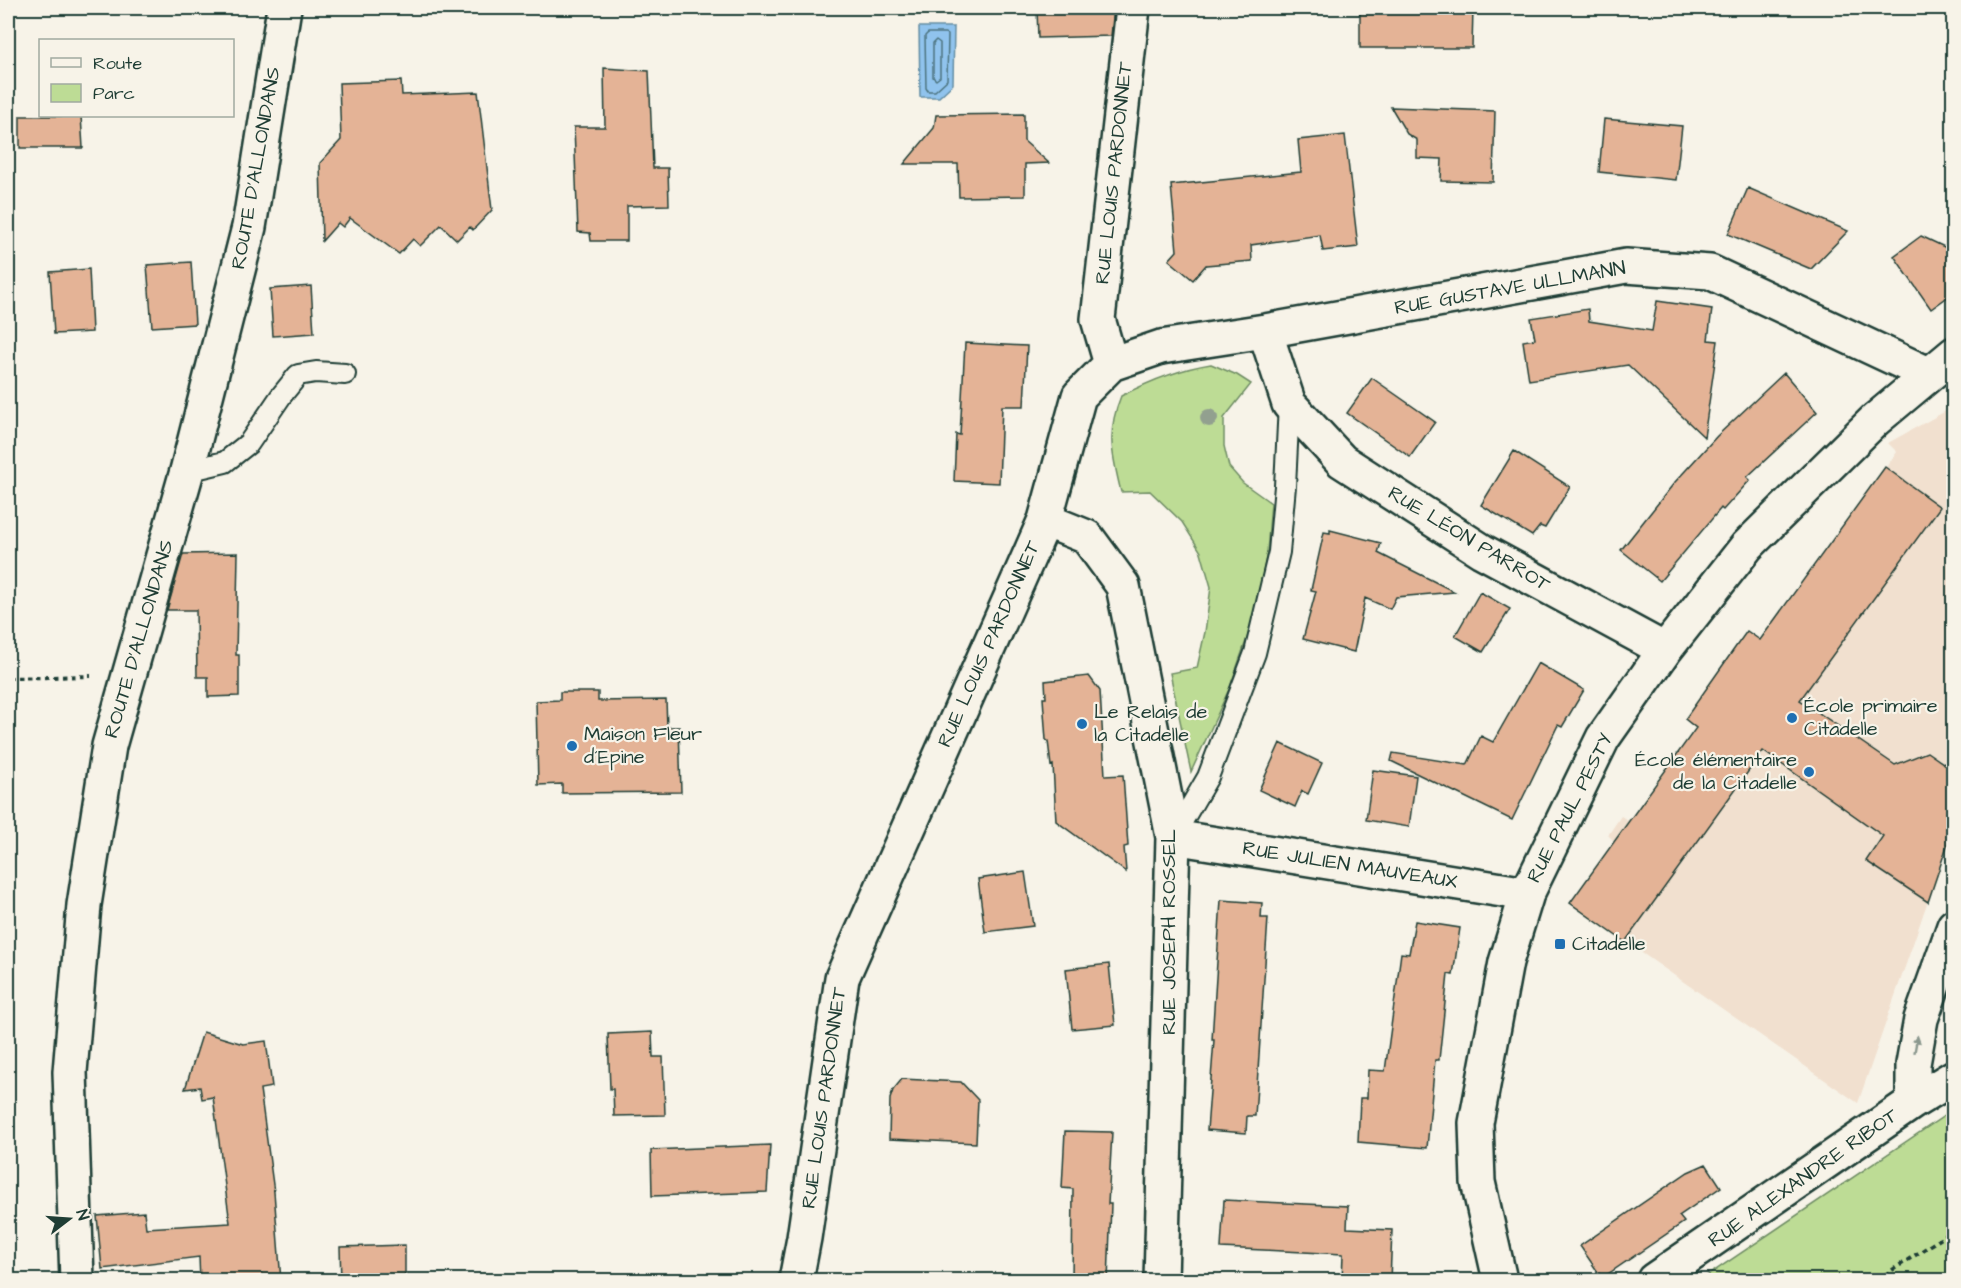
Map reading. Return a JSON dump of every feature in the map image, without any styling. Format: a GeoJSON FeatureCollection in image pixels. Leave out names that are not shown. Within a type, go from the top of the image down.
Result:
{"type":"FeatureCollection","features":[{"type":"Feature","properties":{"kind":"street","name":"ROUTE D'ALLONDANS"},"geometry":{"type":"LineString","coordinates":[[77,1281],[70,1072],[88,882],[109,746],[187,471],[249,227],[284,8]]}},
{"type":"Feature","properties":{"kind":"street","name":"RUE LOUIS PARDONNET"},"geometry":{"type":"LineString","coordinates":[[796,1281],[842,978],[1045,520],[1079,396],[1111,364],[1098,319],[1133,8]]}},
{"type":"Feature","properties":{"kind":"street","name":"RUE GUSTAVE ULLMANN"},"geometry":{"type":"LineString","coordinates":[[1111,364],[1161,347],[1265,332],[1626,266],[1710,272],[1928,374]]}},
{"type":"Feature","properties":{"kind":"street","name":"RUE LÉON PARROT"},"geometry":{"type":"LineString","coordinates":[[1265,332],[1289,404],[1342,461],[1482,551],[1665,650]]}},
{"type":"Feature","properties":{"kind":"street","name":"RUE PAUL PESTY"},"geometry":{"type":"LineString","coordinates":[[1500,1281],[1478,1182],[1476,1123],[1506,962],[1527,894],[1603,738],[1665,650],[1748,546],[1875,420],[1953,354]]}},
{"type":"Feature","properties":{"kind":"street","name":"RUE JOSEPH ROSSEL"},"geometry":{"type":"LineString","coordinates":[[1045,520],[1087,537],[1123,586],[1173,837],[1161,1281]]}},
{"type":"Feature","properties":{"kind":"street","name":"RUE JULIEN MAUVEAUX"},"geometry":{"type":"LineString","coordinates":[[1173,837],[1527,894]]}},
{"type":"Feature","properties":{"kind":"street"},"geometry":{"type":"LineString","coordinates":[[1913,1102],[1913,1064],[1921,1019],[1953,926]]}},
{"type":"Feature","properties":{"kind":"street","name":"RUE ALEXANDRE RIBOT"},"geometry":{"type":"LineString","coordinates":[[1654,1281],[1913,1102],[1953,1077]]}},
{"type":"Feature","properties":{"kind":"lane"},"geometry":{"type":"LineString","coordinates":[[187,471],[225,462],[249,443],[298,375],[316,372],[345,374]]}},
{"type":"Feature","properties":{"kind":"lane","name":"RUE LÉON PARROT"},"geometry":{"type":"LineString","coordinates":[[1173,837],[1208,777],[1255,653],[1279,552],[1289,404]]}},
{"type":"Feature","properties":{"kind":"path"},"geometry":{"type":"LineString","coordinates":[[8,678],[129,675]]}},
{"type":"Feature","properties":{"kind":"path"},"geometry":{"type":"LineString","coordinates":[[1877,1281],[1953,1230]]}},
{"type":"Feature","properties":{"kind":"shaded area","name":"École élémentaire de la Citadelle"},"geometry":{"type":"Polygon","coordinates":[[[1953,407],[1953,828],[1858,1103],[1570,903],[1614,841],[1608,835],[1621,816],[1629,821],[1696,729],[1685,719],[1700,696],[1704,698],[1733,657],[1729,655],[1747,631],[1760,640],[1897,452],[1888,443],[1953,407]]]}},
{"type":"Feature","properties":{"kind":"green space"},"geometry":{"type":"Polygon","coordinates":[[[1211,364],[1251,384],[1224,418],[1224,446],[1229,467],[1243,483],[1271,503],[1267,552],[1255,615],[1230,687],[1191,772],[1170,673],[1197,668],[1211,587],[1201,552],[1182,522],[1150,491],[1121,492],[1113,455],[1112,433],[1113,421],[1121,396],[1165,376],[1211,364]]]}},
{"type":"Feature","properties":{"kind":"green space"},"geometry":{"type":"Polygon","coordinates":[[[1953,1110],[1953,1280],[1701,1280],[1953,1110]]]}},
{"type":"Feature","properties":{"kind":"water"},"geometry":{"type":"Polygon","coordinates":[[[919,27],[954,27],[953,84],[939,97],[920,97],[919,27]]]}},
{"type":"Feature","properties":{"kind":"building"},"geometry":{"type":"Polygon","coordinates":[[[1037,8],[1114,8],[1111,36],[1038,38],[1037,8]]]}},
{"type":"Feature","properties":{"kind":"building"},"geometry":{"type":"Polygon","coordinates":[[[1360,8],[1473,8],[1472,48],[1360,48],[1360,8]]]}},
{"type":"Feature","properties":{"kind":"building"},"geometry":{"type":"Polygon","coordinates":[[[604,68],[649,71],[653,168],[668,168],[669,205],[627,206],[627,241],[591,241],[590,233],[578,232],[574,127],[605,127],[604,68]]]}},
{"type":"Feature","properties":{"kind":"building"},"geometry":{"type":"Polygon","coordinates":[[[401,81],[402,95],[478,92],[492,210],[473,230],[470,227],[457,240],[441,225],[420,246],[413,239],[399,254],[350,218],[343,227],[338,223],[322,241],[320,163],[341,140],[339,83],[401,81]]]}},
{"type":"Feature","properties":{"kind":"building"},"geometry":{"type":"Polygon","coordinates":[[[1391,107],[1495,111],[1493,182],[1441,181],[1442,159],[1417,158],[1417,140],[1407,134],[1391,107]]]}},
{"type":"Feature","properties":{"kind":"building"},"geometry":{"type":"Polygon","coordinates":[[[1024,114],[1024,141],[1049,163],[1025,164],[1025,196],[959,197],[958,164],[904,164],[934,128],[936,115],[1024,114]]]}},
{"type":"Feature","properties":{"kind":"building"},"geometry":{"type":"Polygon","coordinates":[[[20,116],[81,117],[83,148],[20,148],[20,116]]]}},
{"type":"Feature","properties":{"kind":"building"},"geometry":{"type":"Polygon","coordinates":[[[1604,119],[1682,126],[1676,180],[1599,172],[1604,119]]]}},
{"type":"Feature","properties":{"kind":"building"},"geometry":{"type":"Polygon","coordinates":[[[1345,135],[1358,247],[1323,251],[1320,235],[1251,245],[1252,261],[1206,265],[1193,280],[1169,260],[1177,251],[1171,185],[1301,172],[1298,140],[1345,135]]]}},
{"type":"Feature","properties":{"kind":"building"},"geometry":{"type":"Polygon","coordinates":[[[1748,188],[1848,231],[1811,269],[1728,234],[1748,188]]]}},
{"type":"Feature","properties":{"kind":"building"},"geometry":{"type":"Polygon","coordinates":[[[1921,236],[1953,251],[1953,293],[1931,309],[1894,256],[1921,236]]]}},
{"type":"Feature","properties":{"kind":"building"},"geometry":{"type":"Polygon","coordinates":[[[191,262],[195,324],[152,327],[147,265],[191,262]]]}},
{"type":"Feature","properties":{"kind":"building"},"geometry":{"type":"Polygon","coordinates":[[[89,269],[92,332],[54,334],[50,272],[89,269]]]}},
{"type":"Feature","properties":{"kind":"building"},"geometry":{"type":"Polygon","coordinates":[[[311,286],[314,333],[273,336],[270,289],[311,286]]]}},
{"type":"Feature","properties":{"kind":"building"},"geometry":{"type":"Polygon","coordinates":[[[1657,301],[1712,309],[1708,340],[1718,341],[1704,437],[1628,365],[1529,380],[1523,341],[1535,339],[1531,318],[1588,309],[1589,321],[1652,331],[1657,301]]]}},
{"type":"Feature","properties":{"kind":"building"},"geometry":{"type":"Polygon","coordinates":[[[965,343],[1027,346],[1024,406],[1002,406],[999,483],[954,481],[956,434],[960,435],[965,343]]]}},
{"type":"Feature","properties":{"kind":"building"},"geometry":{"type":"Polygon","coordinates":[[[1784,373],[1817,412],[1747,477],[1750,480],[1723,510],[1721,508],[1660,581],[1621,550],[1675,482],[1717,436],[1784,373]]]}},
{"type":"Feature","properties":{"kind":"building"},"geometry":{"type":"Polygon","coordinates":[[[1372,378],[1435,422],[1410,457],[1347,413],[1372,378]]]}},
{"type":"Feature","properties":{"kind":"building"},"geometry":{"type":"Polygon","coordinates":[[[1514,451],[1570,487],[1545,528],[1540,526],[1532,536],[1481,505],[1514,451]]]}},
{"type":"Feature","properties":{"kind":"building"},"geometry":{"type":"Polygon","coordinates":[[[1885,467],[1940,507],[1800,700],[1895,765],[1927,752],[1953,770],[1953,828],[1928,902],[1866,861],[1883,836],[1763,751],[1625,942],[1570,903],[1696,728],[1685,719],[1747,631],[1760,640],[1885,467]]]}},
{"type":"Feature","properties":{"kind":"building"},"geometry":{"type":"Polygon","coordinates":[[[1330,530],[1381,543],[1378,553],[1455,592],[1396,597],[1390,609],[1365,598],[1354,652],[1303,639],[1316,591],[1311,590],[1324,532],[1330,533],[1330,530]]]}},
{"type":"Feature","properties":{"kind":"building"},"geometry":{"type":"Polygon","coordinates":[[[238,553],[236,655],[239,655],[239,696],[208,697],[208,677],[197,677],[196,610],[167,610],[183,554],[238,553]]]}},
{"type":"Feature","properties":{"kind":"building"},"geometry":{"type":"Polygon","coordinates":[[[1480,592],[1510,609],[1483,652],[1455,636],[1480,592]]]}},
{"type":"Feature","properties":{"kind":"building"},"geometry":{"type":"Polygon","coordinates":[[[1538,663],[1584,690],[1562,727],[1558,725],[1512,820],[1391,761],[1393,753],[1467,765],[1481,736],[1493,742],[1538,663]]]}},
{"type":"Feature","properties":{"kind":"building"},"geometry":{"type":"Polygon","coordinates":[[[1089,676],[1100,691],[1105,776],[1123,775],[1128,846],[1124,847],[1126,872],[1056,821],[1053,765],[1051,766],[1046,740],[1043,698],[1046,698],[1045,681],[1089,676]]]}},
{"type":"Feature","properties":{"kind":"building"},"geometry":{"type":"Polygon","coordinates":[[[560,692],[598,692],[598,701],[666,700],[667,727],[679,727],[681,792],[562,793],[562,784],[538,785],[536,701],[560,700],[560,692]]]}},
{"type":"Feature","properties":{"kind":"building"},"geometry":{"type":"Polygon","coordinates":[[[1280,743],[1322,763],[1308,794],[1302,791],[1295,807],[1259,790],[1280,743]]]}},
{"type":"Feature","properties":{"kind":"building"},"geometry":{"type":"Polygon","coordinates":[[[1373,770],[1416,776],[1409,827],[1366,820],[1373,770]]]}},
{"type":"Feature","properties":{"kind":"building"},"geometry":{"type":"Polygon","coordinates":[[[1025,872],[1033,926],[985,932],[978,879],[1025,872]]]}},
{"type":"Feature","properties":{"kind":"building"},"geometry":{"type":"Polygon","coordinates":[[[1221,900],[1262,903],[1261,918],[1268,918],[1255,1116],[1247,1116],[1246,1133],[1207,1130],[1221,900]]]}},
{"type":"Feature","properties":{"kind":"building"},"geometry":{"type":"Polygon","coordinates":[[[1415,921],[1460,928],[1453,975],[1448,974],[1439,1060],[1435,1060],[1427,1148],[1358,1142],[1360,1098],[1367,1098],[1368,1070],[1385,1071],[1401,953],[1409,954],[1415,921]]]}},
{"type":"Feature","properties":{"kind":"building"},"geometry":{"type":"Polygon","coordinates":[[[1109,964],[1115,1025],[1072,1029],[1066,969],[1109,964]]]}},
{"type":"Feature","properties":{"kind":"building"},"geometry":{"type":"Polygon","coordinates":[[[203,1032],[243,1044],[266,1041],[272,1087],[260,1089],[274,1192],[281,1281],[200,1281],[199,1257],[102,1269],[97,1216],[144,1212],[146,1228],[230,1223],[213,1097],[202,1099],[200,1087],[185,1089],[203,1032]]]}},
{"type":"Feature","properties":{"kind":"building"},"geometry":{"type":"Polygon","coordinates":[[[652,1032],[653,1057],[663,1057],[665,1115],[614,1116],[613,1089],[610,1089],[608,1034],[652,1032]]]}},
{"type":"Feature","properties":{"kind":"building"},"geometry":{"type":"Polygon","coordinates":[[[902,1079],[961,1082],[978,1100],[976,1143],[889,1139],[890,1099],[893,1090],[902,1079]]]}},
{"type":"Feature","properties":{"kind":"building"},"geometry":{"type":"Polygon","coordinates":[[[1065,1131],[1112,1132],[1108,1204],[1111,1204],[1108,1281],[1072,1281],[1073,1189],[1062,1188],[1065,1131]]]}},
{"type":"Feature","properties":{"kind":"building"},"geometry":{"type":"Polygon","coordinates":[[[770,1145],[767,1192],[652,1196],[651,1150],[770,1145]]]}},
{"type":"Feature","properties":{"kind":"building"},"geometry":{"type":"Polygon","coordinates":[[[1706,1164],[1721,1187],[1679,1216],[1684,1222],[1602,1278],[1580,1246],[1688,1172],[1706,1164]]]}},
{"type":"Feature","properties":{"kind":"building"},"geometry":{"type":"Polygon","coordinates":[[[1224,1200],[1348,1206],[1347,1228],[1392,1230],[1390,1281],[1342,1281],[1343,1254],[1221,1248],[1224,1200]]]}},
{"type":"Feature","properties":{"kind":"building"},"geometry":{"type":"Polygon","coordinates":[[[405,1245],[405,1281],[341,1281],[340,1247],[405,1245]]]}},
{"type":"Feature","properties":{"kind":"place","name":"École primaire Citadelle"},"geometry":{"type":"Point","coordinates":[1792,718]}},
{"type":"Feature","properties":{"kind":"place","name":"Le Relais de la Citadelle"},"geometry":{"type":"Point","coordinates":[1082,724]}},
{"type":"Feature","properties":{"kind":"place","name":"Maison Fleur d´Epine"},"geometry":{"type":"Point","coordinates":[572,746]}},
{"type":"Feature","properties":{"kind":"place","name":"École élémentaire de la Citadelle"},"geometry":{"type":"Point","coordinates":[1809,772]}},
{"type":"Feature","properties":{"kind":"place","name":"Citadelle"},"geometry":{"type":"Point","coordinates":[1560,944]}}]}
